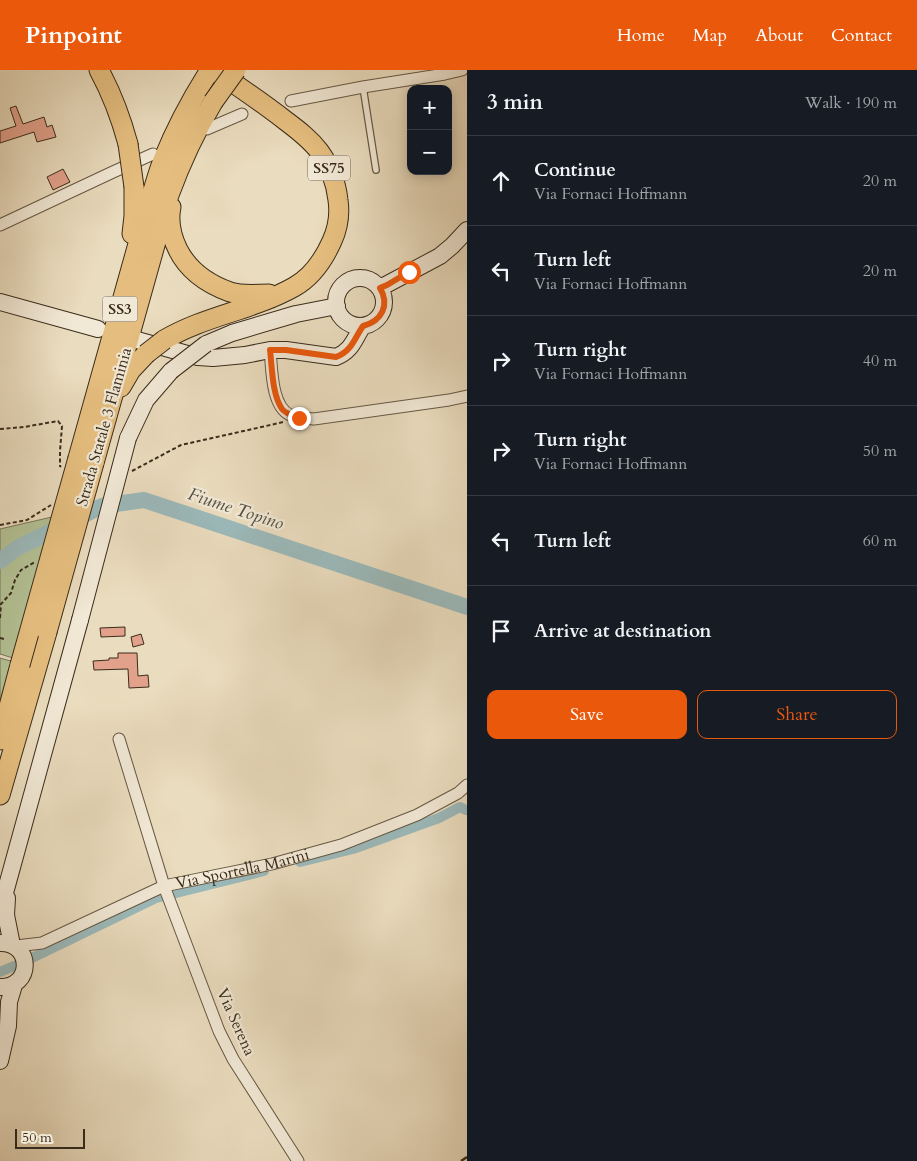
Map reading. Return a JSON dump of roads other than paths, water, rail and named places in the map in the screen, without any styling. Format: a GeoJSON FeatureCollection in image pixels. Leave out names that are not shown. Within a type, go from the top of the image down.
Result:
{"type":"FeatureCollection","features":[{"type":"Feature","properties":{"kind":"highway"},"geometry":{"type":"LineString","coordinates":[[88,455],[84,423],[130,246],[134,216],[134,188],[128,144],[121,120],[99,70]]}},
{"type":"Feature","properties":{"kind":"highway","name":"Strada Statale 3 Flaminia"},"geometry":{"type":"LineString","coordinates":[[0,795],[47,632],[150,200],[163,160],[186,110],[210,70]]}},
{"type":"Feature","properties":{"kind":"highway","name":"SS75"},"geometry":{"type":"LineString","coordinates":[[88,455],[109,428],[118,396],[141,347],[164,340],[191,326],[245,308],[296,286],[312,274],[325,256],[336,234],[340,211],[337,187],[330,169],[320,152],[306,137],[214,70]]}},
{"type":"Feature","properties":{"kind":"highway","name":"Strada Statale 3 Flaminia"},"geometry":{"type":"LineString","coordinates":[[0,740],[20,664],[88,455],[169,195],[183,158],[202,120],[228,78],[236,70]]}},
{"type":"Feature","properties":{"kind":"highway","name":"SS75"},"geometry":{"type":"LineString","coordinates":[[183,158],[181,173],[170,212],[170,228],[175,247],[184,262],[214,285],[231,292],[246,295],[280,294]]}},
{"type":"Feature","properties":{"kind":"main road"},"geometry":{"type":"LineString","coordinates":[[380,288],[440,256],[467,230]]}},
{"type":"Feature","properties":{"kind":"main road"},"geometry":{"type":"LineString","coordinates":[[367,278],[380,288],[385,301],[381,315],[376,320],[370,324],[355,324],[342,318],[336,306],[336,298],[344,284],[351,279],[367,278]]}},
{"type":"Feature","properties":{"kind":"main road"},"geometry":{"type":"LineString","coordinates":[[0,302],[98,329]]}},
{"type":"Feature","properties":{"kind":"main road"},"geometry":{"type":"LineString","coordinates":[[0,912],[128,438],[146,400],[171,370],[206,344],[232,333],[296,314],[336,306]]}},
{"type":"Feature","properties":{"kind":"main road"},"geometry":{"type":"LineString","coordinates":[[141,347],[213,358],[270,350],[286,350],[323,355],[334,352],[339,348],[347,332],[355,324]]}},
{"type":"Feature","properties":{"kind":"main road"},"geometry":{"type":"LineString","coordinates":[[0,1061],[8,1026],[9,1002],[7,986],[19,980],[25,969],[25,962],[20,951],[9,945],[6,915],[7,888]]}},
{"type":"Feature","properties":{"kind":"main road"},"geometry":{"type":"LineString","coordinates":[[0,998],[8,1026]]}},
{"type":"Feature","properties":{"kind":"street"},"geometry":{"type":"LineString","coordinates":[[291,101],[462,70]]}},
{"type":"Feature","properties":{"kind":"street"},"geometry":{"type":"LineString","coordinates":[[207,129],[242,114]]}},
{"type":"Feature","properties":{"kind":"street"},"geometry":{"type":"LineString","coordinates":[[0,225],[153,154]]}},
{"type":"Feature","properties":{"kind":"street"},"geometry":{"type":"LineString","coordinates":[[270,350],[275,394],[282,409],[290,415],[299,418],[314,419],[467,396]]}},
{"type":"Feature","properties":{"kind":"street","name":"Via Serena"},"geometry":{"type":"LineString","coordinates":[[119,739],[165,887],[219,1031],[233,1059],[298,1161]]}},
{"type":"Feature","properties":{"kind":"street","name":"Via Sportella Marini"},"geometry":{"type":"LineString","coordinates":[[9,945],[42,943],[165,887],[272,864],[341,845],[417,815],[458,793],[467,786]]}},
{"type":"Feature","properties":{"kind":"street"},"geometry":{"type":"LineString","coordinates":[[25,962],[35,948],[42,943]]}},
{"type":"Feature","properties":{"kind":"lane"},"geometry":{"type":"LineString","coordinates":[[362,87],[376,170]]}},
{"type":"Feature","properties":{"kind":"waterway","name":"Fiume Topino"},"geometry":{"type":"LineString","coordinates":[[0,561],[17,548],[102,506],[144,500],[467,607]]}},
{"type":"Feature","properties":{"kind":"waterway"},"geometry":{"type":"LineString","coordinates":[[300,862],[353,849],[439,818],[460,807],[466,810]]}},
{"type":"Feature","properties":{"kind":"waterway"},"geometry":{"type":"LineString","coordinates":[[32,958],[156,898],[264,871]]}},
{"type":"Feature","properties":{"kind":"waterway"},"geometry":{"type":"LineString","coordinates":[[0,972],[19,964]]}},
{"type":"Feature","properties":{"kind":"railway"},"geometry":{"type":"LineString","coordinates":[[461,1161],[467,1157]]}}]}
